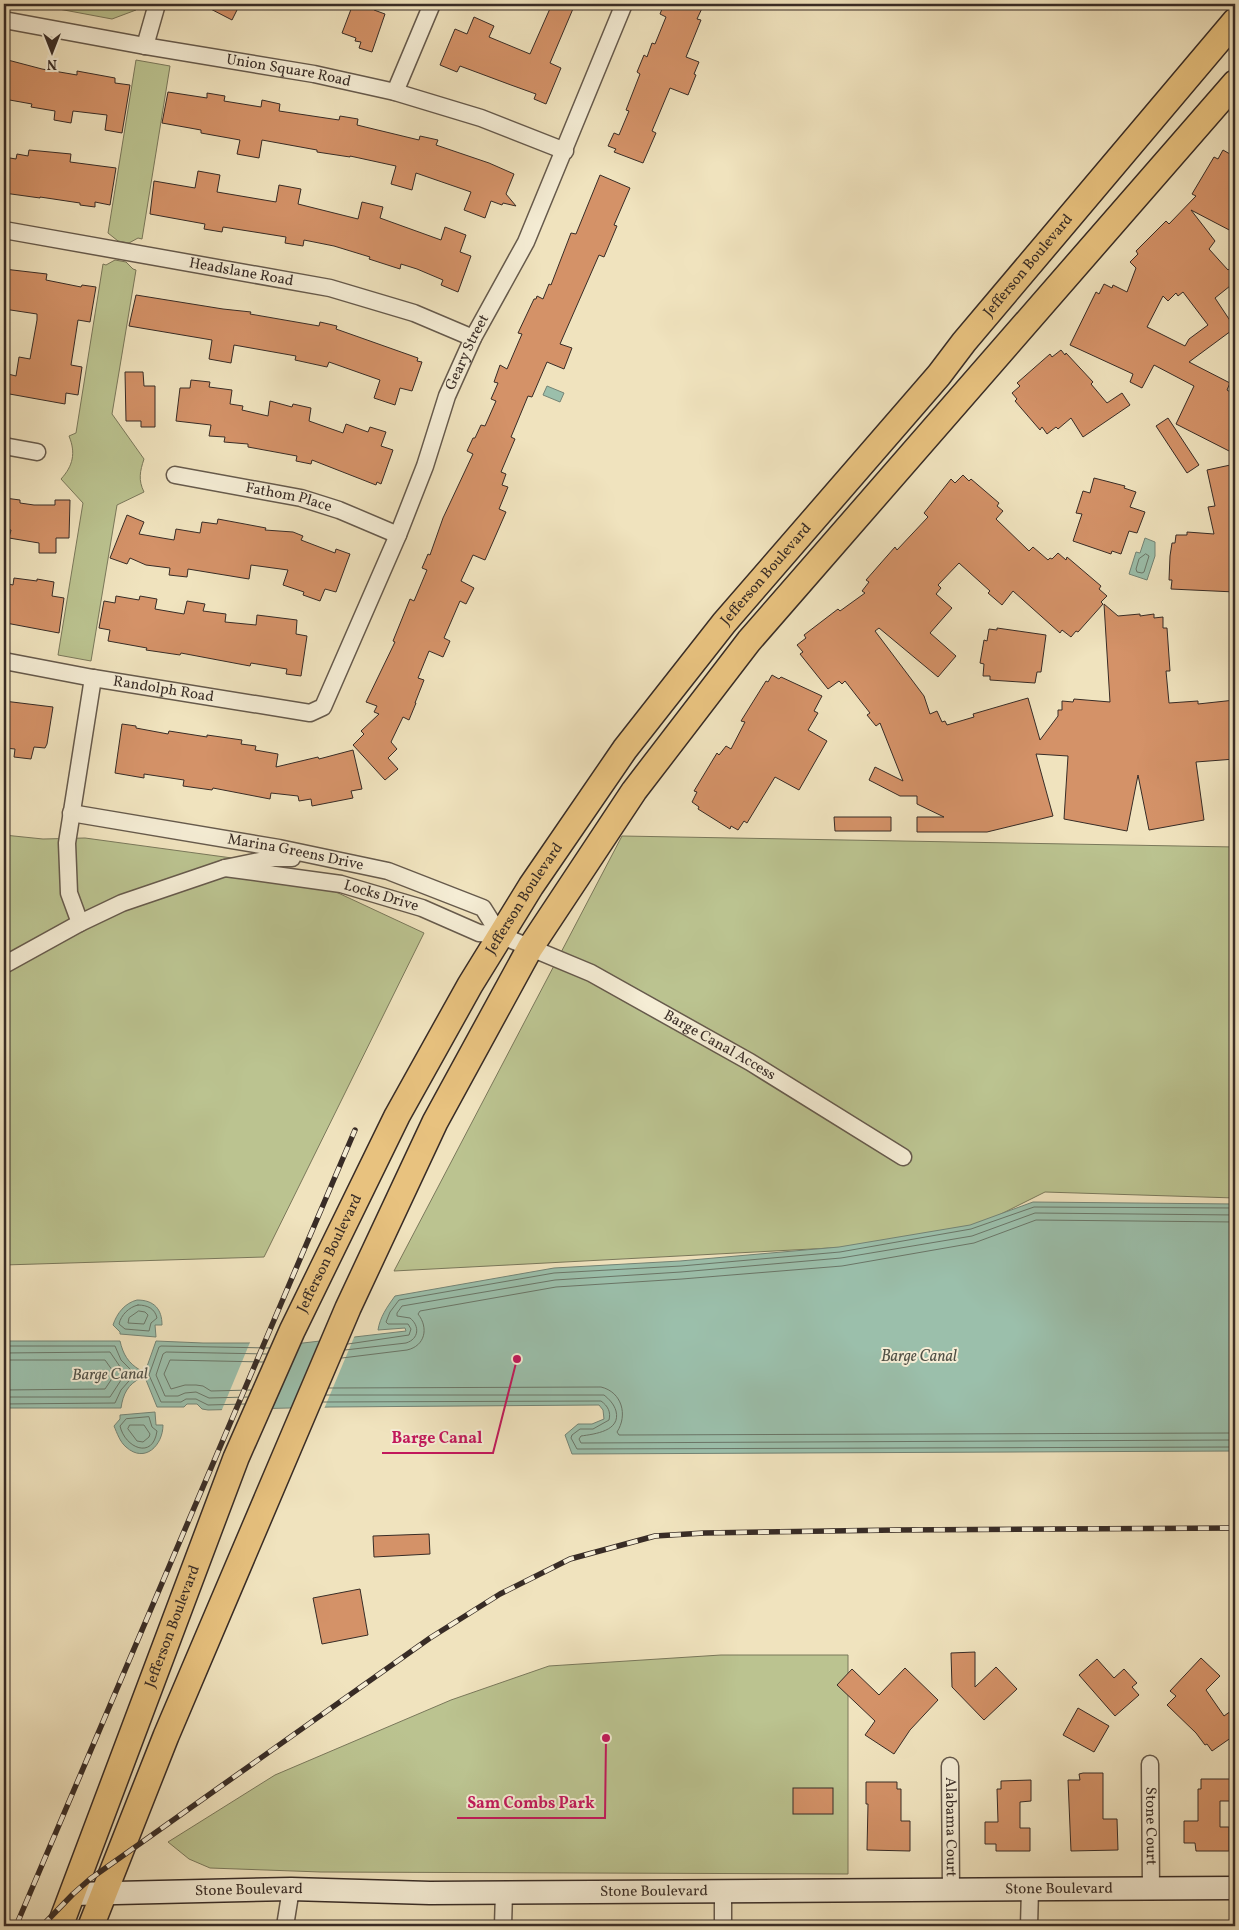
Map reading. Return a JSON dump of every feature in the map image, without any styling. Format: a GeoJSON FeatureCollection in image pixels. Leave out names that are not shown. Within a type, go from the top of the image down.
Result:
{"type":"FeatureCollection","features":[{"type":"Feature","properties":{"kind":"main road","name":"Jefferson Boulevard"},"geometry":{"type":"LineString","coordinates":[[60,1926],[236,1458],[292,1331],[396,1116],[500,935],[531,886],[625,749],[724,623],[939,375],[964,342],[1235,21]]}},
{"type":"Feature","properties":{"kind":"main road","name":"Jefferson Boulevard"},"geometry":{"type":"LineString","coordinates":[[91,1926],[166,1736],[348,1308],[435,1122],[530,948],[634,791],[750,641],[1235,83]]}},
{"type":"Feature","properties":{"kind":"street"},"geometry":{"type":"LineString","coordinates":[[145,46],[157,4]]}},
{"type":"Feature","properties":{"kind":"street"},"geometry":{"type":"LineString","coordinates":[[395,92],[432,4]]}},
{"type":"Feature","properties":{"kind":"street","name":"Geary Street"},"geometry":{"type":"LineString","coordinates":[[323,707],[398,535],[425,466],[447,396],[473,338],[526,242],[624,4]]}},
{"type":"Feature","properties":{"kind":"street","name":"Union Square Road"},"geometry":{"type":"LineString","coordinates":[[4,20],[314,74],[395,92],[481,118],[565,151]]}},
{"type":"Feature","properties":{"kind":"street","name":"Headslane Road"},"geometry":{"type":"LineString","coordinates":[[4,230],[330,288],[414,313],[473,338]]}},
{"type":"Feature","properties":{"kind":"street"},"geometry":{"type":"LineString","coordinates":[[4,446],[37,452]]}},
{"type":"Feature","properties":{"kind":"street","name":"Fathom Place"},"geometry":{"type":"LineString","coordinates":[[175,476],[302,498],[339,510],[398,535]]}},
{"type":"Feature","properties":{"kind":"street","name":"Randolph Road"},"geometry":{"type":"LineString","coordinates":[[4,661],[93,678],[310,713],[323,707]]}},
{"type":"Feature","properties":{"kind":"street"},"geometry":{"type":"LineString","coordinates":[[80,923],[69,893],[67,843],[93,678]]}},
{"type":"Feature","properties":{"kind":"street","name":"Marina Greens Drive"},"geometry":{"type":"LineString","coordinates":[[71,814],[279,848],[388,871],[483,908],[500,935]]}},
{"type":"Feature","properties":{"kind":"street","name":"Locks Drive"},"geometry":{"type":"LineString","coordinates":[[4,965],[80,923],[122,903],[225,868],[274,858],[331,859]]}},
{"type":"Feature","properties":{"kind":"street","name":"Locks Drive"},"geometry":{"type":"LineString","coordinates":[[225,868],[341,884],[422,908],[479,934],[500,935],[530,948]]}},
{"type":"Feature","properties":{"kind":"street","name":"Barge Canal Access"},"geometry":{"type":"LineString","coordinates":[[530,948],[591,973],[633,996],[750,1062],[904,1157]]}},
{"type":"Feature","properties":{"kind":"street","name":"Stone Court"},"geometry":{"type":"LineString","coordinates":[[1150,1764],[1151,1888]]}},
{"type":"Feature","properties":{"kind":"street","name":"Alabama Court"},"geometry":{"type":"LineString","coordinates":[[950,1766],[951,1889]]}},
{"type":"Feature","properties":{"kind":"street","name":"Stone Boulevard"},"geometry":{"type":"LineString","coordinates":[[73,1894],[290,1889],[504,1892],[1235,1888]]}},
{"type":"Feature","properties":{"kind":"street"},"geometry":{"type":"LineString","coordinates":[[286,1926],[290,1889]]}},
{"type":"Feature","properties":{"kind":"street"},"geometry":{"type":"LineString","coordinates":[[1029,1926],[1030,1889]]}},
{"type":"Feature","properties":{"kind":"street"},"geometry":{"type":"LineString","coordinates":[[723,1891],[723,1926]]}},
{"type":"Feature","properties":{"kind":"street"},"geometry":{"type":"LineString","coordinates":[[503,1926],[504,1892]]}},
{"type":"Feature","properties":{"kind":"shaded area"},"geometry":{"type":"Polygon","coordinates":[[[32,4],[139,4],[136,10],[112,19],[32,4]]]}},
{"type":"Feature","properties":{"kind":"shaded area"},"geometry":{"type":"Polygon","coordinates":[[[136,60],[170,66],[142,239],[138,238],[129,243],[118,241],[108,233],[136,60]]]}},
{"type":"Feature","properties":{"kind":"shaded area"},"geometry":{"type":"Polygon","coordinates":[[[115,260],[126,262],[136,270],[112,414],[144,459],[140,476],[144,492],[117,505],[91,661],[58,655],[83,503],[61,479],[71,464],[73,454],[69,436],[76,433],[103,264],[106,265],[115,260]]]}},
{"type":"Feature","properties":{"kind":"shaded area"},"geometry":{"type":"Polygon","coordinates":[[[4,835],[43,839],[85,838],[276,864],[424,933],[264,1257],[4,1265],[4,835]]]}},
{"type":"Feature","properties":{"kind":"shaded area"},"geometry":{"type":"Polygon","coordinates":[[[622,836],[1235,847],[1235,1198],[1045,1192],[945,1242],[394,1271],[622,836]]]}},
{"type":"Feature","properties":{"kind":"shaded area"},"geometry":{"type":"Polygon","coordinates":[[[721,1655],[848,1655],[848,1874],[321,1872],[210,1868],[189,1859],[168,1842],[275,1775],[451,1700],[549,1666],[721,1655]]]}},
{"type":"Feature","properties":{"kind":"water"},"geometry":{"type":"Polygon","coordinates":[[[547,386],[564,393],[560,402],[543,395],[547,386]]]}},
{"type":"Feature","properties":{"kind":"water"},"geometry":{"type":"Polygon","coordinates":[[[1145,538],[1155,542],[1155,556],[1147,580],[1129,574],[1136,552],[1140,553],[1145,538]]]}},
{"type":"Feature","properties":{"kind":"water"},"geometry":{"type":"Polygon","coordinates":[[[1033,1202],[1235,1204],[1235,1451],[572,1454],[565,1435],[578,1424],[592,1424],[604,1419],[603,1410],[599,1405],[208,1410],[202,1409],[197,1404],[187,1404],[184,1407],[157,1407],[144,1375],[156,1341],[303,1343],[406,1331],[405,1328],[378,1330],[382,1316],[395,1296],[554,1268],[680,1261],[839,1247],[970,1225],[1033,1202]]]}},
{"type":"Feature","properties":{"kind":"water"},"geometry":{"type":"Polygon","coordinates":[[[137,1300],[148,1302],[159,1310],[162,1325],[155,1325],[156,1337],[120,1334],[113,1325],[122,1309],[129,1303],[137,1300]]]}},
{"type":"Feature","properties":{"kind":"water"},"geometry":{"type":"Polygon","coordinates":[[[4,1341],[120,1341],[127,1358],[140,1370],[141,1378],[127,1390],[121,1408],[4,1408],[4,1341]]]}},
{"type":"Feature","properties":{"kind":"water"},"geometry":{"type":"Polygon","coordinates":[[[155,1412],[156,1425],[163,1425],[160,1439],[152,1450],[146,1453],[133,1452],[120,1440],[114,1426],[120,1419],[120,1415],[155,1412]]]}},
{"type":"Feature","properties":{"kind":"pier"},"geometry":{"type":"Polygon","coordinates":[[[355,1335],[324,1409],[290,1410],[320,1339],[355,1335]]]}},
{"type":"Feature","properties":{"kind":"pier"},"geometry":{"type":"Polygon","coordinates":[[[251,1340],[300,1341],[270,1411],[221,1412],[251,1340]]]}},
{"type":"Feature","properties":{"kind":"building"},"geometry":{"type":"Polygon","coordinates":[[[201,4],[240,4],[232,20],[201,4]]]}},
{"type":"Feature","properties":{"kind":"building"},"geometry":{"type":"Polygon","coordinates":[[[353,4],[376,4],[374,10],[385,14],[372,52],[359,48],[361,42],[355,41],[356,38],[342,33],[353,4]]]}},
{"type":"Feature","properties":{"kind":"building"},"geometry":{"type":"Polygon","coordinates":[[[552,4],[575,4],[550,63],[561,68],[546,104],[534,99],[536,94],[460,66],[457,72],[440,65],[455,29],[467,34],[474,17],[494,26],[489,37],[530,54],[552,4]]]}},
{"type":"Feature","properties":{"kind":"building"},"geometry":{"type":"Polygon","coordinates":[[[664,4],[704,4],[697,19],[701,20],[686,57],[699,62],[688,95],[670,88],[652,131],[656,133],[643,163],[614,152],[616,149],[608,146],[614,133],[619,135],[629,111],[626,110],[640,74],[637,72],[644,55],[647,57],[652,43],[655,44],[666,17],[660,14],[664,4]]]}},
{"type":"Feature","properties":{"kind":"building"},"geometry":{"type":"Polygon","coordinates":[[[4,59],[42,69],[77,75],[77,71],[115,78],[115,83],[130,85],[122,133],[105,130],[107,115],[73,111],[71,123],[54,120],[55,111],[31,107],[32,104],[4,99],[4,59]]]}},
{"type":"Feature","properties":{"kind":"building"},"geometry":{"type":"Polygon","coordinates":[[[168,92],[207,98],[207,93],[225,96],[224,101],[261,107],[262,100],[280,104],[279,111],[339,120],[340,116],[358,119],[357,125],[419,140],[420,136],[438,140],[436,145],[489,163],[514,174],[506,194],[516,206],[503,203],[502,205],[491,201],[485,218],[464,210],[471,192],[416,173],[412,190],[391,184],[396,166],[350,156],[317,152],[317,150],[262,140],[259,158],[237,154],[240,140],[162,123],[168,92]]]}},
{"type":"Feature","properties":{"kind":"building"},"geometry":{"type":"Polygon","coordinates":[[[29,150],[71,154],[70,162],[116,168],[110,205],[95,202],[95,207],[80,205],[80,203],[4,193],[4,157],[16,159],[17,154],[28,156],[29,150]]]}},
{"type":"Feature","properties":{"kind":"building"},"geometry":{"type":"Polygon","coordinates":[[[1223,150],[1235,157],[1235,233],[1191,210],[1215,241],[1209,249],[1228,270],[1235,264],[1235,282],[1215,298],[1235,328],[1189,362],[1230,383],[1227,390],[1235,395],[1235,454],[1176,424],[1194,386],[1154,365],[1142,388],[1130,382],[1133,374],[1070,345],[1096,292],[1099,294],[1104,284],[1112,288],[1113,285],[1127,292],[1136,268],[1130,262],[1138,254],[1136,251],[1166,221],[1169,224],[1196,196],[1192,194],[1214,157],[1218,159],[1223,150]],[[1183,292],[1178,296],[1176,293],[1168,301],[1163,296],[1147,327],[1185,346],[1189,339],[1208,325],[1183,292]]]}},
{"type":"Feature","properties":{"kind":"building"},"geometry":{"type":"Polygon","coordinates":[[[198,171],[220,175],[217,192],[276,202],[279,185],[301,189],[298,204],[358,219],[362,202],[383,207],[380,218],[441,240],[445,227],[466,235],[460,252],[471,256],[458,292],[441,285],[443,280],[417,269],[401,264],[400,269],[334,246],[304,240],[303,246],[285,243],[286,237],[223,227],[222,232],[204,229],[205,224],[150,214],[154,181],[195,188],[198,171]]]}},
{"type":"Feature","properties":{"kind":"building"},"geometry":{"type":"Polygon","coordinates":[[[600,175],[630,188],[614,225],[617,226],[604,257],[599,255],[560,344],[572,348],[564,369],[547,362],[532,397],[528,396],[511,437],[515,439],[501,472],[506,474],[502,485],[508,487],[499,509],[506,512],[485,560],[473,555],[461,581],[474,588],[466,604],[460,601],[444,638],[450,641],[443,657],[429,651],[418,678],[424,680],[409,720],[403,717],[391,742],[397,749],[388,758],[398,769],[385,780],[353,745],[364,734],[361,731],[379,714],[374,712],[377,706],[366,702],[395,642],[393,641],[410,599],[414,601],[427,570],[422,568],[428,554],[430,555],[443,518],[473,454],[467,451],[481,425],[485,426],[496,401],[491,399],[498,383],[494,382],[500,365],[507,369],[522,334],[518,333],[534,299],[537,296],[543,299],[549,284],[551,285],[571,233],[576,234],[600,175]]]}},
{"type":"Feature","properties":{"kind":"building"},"geometry":{"type":"Polygon","coordinates":[[[4,269],[47,274],[46,280],[81,287],[82,285],[96,287],[90,322],[78,320],[71,365],[82,367],[78,395],[66,393],[65,404],[4,393],[4,373],[16,376],[19,357],[30,359],[37,314],[4,309],[4,269]]]}},
{"type":"Feature","properties":{"kind":"building"},"geometry":{"type":"Polygon","coordinates":[[[136,295],[251,312],[250,314],[319,326],[320,322],[337,326],[336,329],[418,358],[417,361],[422,362],[412,391],[400,388],[395,405],[374,398],[380,380],[329,362],[327,367],[295,360],[296,356],[234,345],[231,363],[209,359],[212,340],[129,326],[136,295]]]}},
{"type":"Feature","properties":{"kind":"building"},"geometry":{"type":"Polygon","coordinates":[[[1061,350],[1093,382],[1091,384],[1107,403],[1122,393],[1130,405],[1083,437],[1071,418],[1058,429],[1056,427],[1047,434],[1042,427],[1040,430],[1015,401],[1017,399],[1012,393],[1020,386],[1017,383],[1050,354],[1052,357],[1061,350]]]}},
{"type":"Feature","properties":{"kind":"building"},"geometry":{"type":"Polygon","coordinates":[[[125,372],[143,372],[144,386],[155,386],[155,427],[141,427],[141,421],[126,421],[125,372]]]}},
{"type":"Feature","properties":{"kind":"building"},"geometry":{"type":"Polygon","coordinates":[[[191,380],[210,382],[209,387],[232,390],[230,404],[243,406],[242,410],[268,416],[270,401],[292,407],[293,404],[311,408],[309,421],[343,433],[346,424],[368,432],[370,427],[386,432],[381,446],[393,450],[381,484],[377,482],[376,485],[312,460],[311,464],[296,461],[297,456],[248,447],[248,444],[224,442],[225,437],[209,436],[211,425],[176,421],[180,388],[190,388],[191,380]]]}},
{"type":"Feature","properties":{"kind":"building"},"geometry":{"type":"Polygon","coordinates":[[[1168,418],[1199,465],[1187,473],[1156,426],[1168,418]]]}},
{"type":"Feature","properties":{"kind":"building"},"geometry":{"type":"Polygon","coordinates":[[[1235,464],[1235,516],[1231,517],[1230,539],[1235,540],[1235,592],[1171,589],[1172,580],[1169,580],[1170,556],[1172,543],[1175,543],[1176,535],[1187,535],[1187,532],[1214,534],[1208,507],[1215,506],[1207,470],[1235,464]]]}},
{"type":"Feature","properties":{"kind":"building"},"geometry":{"type":"Polygon","coordinates":[[[963,475],[969,481],[971,479],[999,503],[997,506],[1003,511],[996,519],[1029,551],[1033,547],[1048,560],[1058,553],[1066,560],[1067,557],[1101,586],[1099,589],[1107,596],[1101,602],[1103,604],[1078,632],[1076,631],[1071,637],[1062,630],[1060,633],[1013,591],[1002,605],[988,593],[990,591],[959,563],[938,585],[941,588],[936,594],[952,608],[930,633],[956,656],[938,677],[879,628],[875,631],[924,696],[930,714],[937,711],[942,722],[945,721],[947,725],[974,717],[973,714],[1028,698],[1040,740],[1058,716],[1058,710],[1062,710],[1062,701],[1073,702],[1074,699],[1110,702],[1104,604],[1118,616],[1154,614],[1154,618],[1163,617],[1163,628],[1167,628],[1170,671],[1166,671],[1169,703],[1198,701],[1198,704],[1235,700],[1235,759],[1196,762],[1204,820],[1149,830],[1138,775],[1127,831],[1064,819],[1068,756],[1036,754],[1053,816],[987,832],[917,832],[917,817],[944,817],[917,804],[917,796],[900,796],[869,780],[875,767],[903,781],[880,723],[876,726],[867,715],[870,713],[845,681],[842,684],[839,681],[828,689],[800,654],[803,652],[797,645],[806,638],[804,635],[838,609],[840,611],[865,593],[862,591],[869,582],[866,580],[895,547],[897,550],[928,517],[924,513],[951,479],[955,483],[963,475]]]}},
{"type":"Feature","properties":{"kind":"building"},"geometry":{"type":"Polygon","coordinates":[[[1094,478],[1125,486],[1124,488],[1136,492],[1130,507],[1145,512],[1137,533],[1129,531],[1121,554],[1112,551],[1111,554],[1073,541],[1082,514],[1076,513],[1083,491],[1090,493],[1094,478]]]}},
{"type":"Feature","properties":{"kind":"building"},"geometry":{"type":"Polygon","coordinates":[[[5,498],[20,500],[20,503],[34,505],[55,505],[55,500],[70,500],[69,538],[56,538],[56,553],[39,553],[39,543],[9,538],[11,530],[4,529],[5,498]]]}},
{"type":"Feature","properties":{"kind":"building"},"geometry":{"type":"Polygon","coordinates":[[[127,515],[144,522],[139,534],[174,540],[176,529],[200,533],[202,522],[217,524],[218,519],[266,528],[265,530],[293,532],[303,536],[301,540],[335,553],[336,549],[350,554],[336,592],[325,589],[320,601],[303,595],[304,592],[283,585],[288,570],[251,565],[249,579],[188,569],[187,577],[169,575],[170,568],[146,565],[130,558],[127,564],[110,558],[127,515]]]}},
{"type":"Feature","properties":{"kind":"building"},"geometry":{"type":"Polygon","coordinates":[[[14,578],[54,582],[52,596],[64,598],[59,633],[6,623],[8,612],[4,611],[4,583],[13,585],[14,578]]]}},
{"type":"Feature","properties":{"kind":"building"},"geometry":{"type":"Polygon","coordinates":[[[116,596],[139,600],[140,596],[157,599],[155,609],[184,614],[187,601],[205,604],[203,611],[226,614],[225,622],[256,625],[257,615],[297,620],[296,634],[307,636],[301,676],[286,674],[287,669],[251,663],[250,666],[181,653],[180,655],[146,650],[147,648],[108,641],[110,630],[99,628],[104,601],[115,603],[116,596]]]}},
{"type":"Feature","properties":{"kind":"building"},"geometry":{"type":"Polygon","coordinates":[[[997,628],[1046,635],[1041,672],[1037,672],[1035,683],[990,680],[990,676],[983,676],[984,664],[980,663],[984,640],[987,641],[989,629],[997,630],[997,628]]]}},
{"type":"Feature","properties":{"kind":"building"},"geometry":{"type":"Polygon","coordinates":[[[772,675],[779,679],[781,677],[822,696],[814,711],[818,713],[808,730],[827,741],[799,790],[775,777],[747,823],[744,821],[738,830],[731,826],[730,829],[698,809],[699,807],[692,802],[697,792],[694,791],[717,753],[719,755],[726,746],[731,749],[745,722],[741,721],[766,681],[768,682],[772,675]]]}},
{"type":"Feature","properties":{"kind":"building"},"geometry":{"type":"Polygon","coordinates":[[[4,701],[53,707],[47,744],[45,748],[34,747],[31,759],[14,757],[15,749],[4,748],[4,701]]]}},
{"type":"Feature","properties":{"kind":"building"},"geometry":{"type":"Polygon","coordinates":[[[122,724],[168,734],[169,731],[242,740],[241,744],[256,746],[255,750],[278,754],[276,767],[353,750],[362,789],[351,791],[353,798],[312,806],[311,799],[299,801],[298,796],[271,793],[270,799],[213,788],[212,790],[183,786],[184,780],[144,774],[144,778],[115,773],[122,724]]]}},
{"type":"Feature","properties":{"kind":"building"},"geometry":{"type":"Polygon","coordinates":[[[834,817],[891,817],[891,831],[835,831],[834,817]]]}},
{"type":"Feature","properties":{"kind":"building"},"geometry":{"type":"Polygon","coordinates":[[[429,1534],[430,1554],[374,1557],[373,1536],[429,1534]]]}},
{"type":"Feature","properties":{"kind":"building"},"geometry":{"type":"Polygon","coordinates":[[[360,1589],[368,1635],[322,1644],[313,1598],[360,1589]]]}},
{"type":"Feature","properties":{"kind":"building"},"geometry":{"type":"Polygon","coordinates":[[[975,1652],[975,1687],[996,1667],[1017,1689],[984,1720],[952,1687],[951,1653],[975,1652]]]}},
{"type":"Feature","properties":{"kind":"building"},"geometry":{"type":"Polygon","coordinates":[[[1201,1658],[1220,1676],[1206,1690],[1224,1716],[1235,1708],[1235,1735],[1212,1751],[1167,1705],[1176,1696],[1170,1691],[1201,1658]]]}},
{"type":"Feature","properties":{"kind":"building"},"geometry":{"type":"Polygon","coordinates":[[[1097,1659],[1114,1678],[1124,1669],[1137,1683],[1132,1687],[1139,1695],[1115,1716],[1079,1675],[1097,1659]]]}},
{"type":"Feature","properties":{"kind":"building"},"geometry":{"type":"Polygon","coordinates":[[[905,1668],[938,1700],[910,1730],[894,1754],[865,1735],[875,1721],[837,1685],[852,1669],[879,1695],[905,1668]]]}},
{"type":"Feature","properties":{"kind":"building"},"geometry":{"type":"Polygon","coordinates":[[[1078,1708],[1109,1726],[1094,1752],[1063,1735],[1078,1708]]]}},
{"type":"Feature","properties":{"kind":"building"},"geometry":{"type":"Polygon","coordinates":[[[1103,1773],[1103,1819],[1117,1819],[1118,1850],[1071,1851],[1068,1780],[1080,1780],[1079,1774],[1103,1773]]]}},
{"type":"Feature","properties":{"kind":"building"},"geometry":{"type":"Polygon","coordinates":[[[1201,1779],[1231,1779],[1231,1801],[1220,1801],[1220,1827],[1229,1827],[1229,1851],[1196,1851],[1195,1843],[1184,1843],[1184,1821],[1198,1821],[1198,1789],[1201,1789],[1201,1779]]]}},
{"type":"Feature","properties":{"kind":"building"},"geometry":{"type":"Polygon","coordinates":[[[1031,1780],[1031,1801],[1020,1802],[1020,1828],[1030,1828],[1030,1851],[996,1851],[996,1844],[985,1844],[985,1822],[998,1822],[997,1789],[1001,1789],[1001,1781],[1031,1780]]]}},
{"type":"Feature","properties":{"kind":"building"},"geometry":{"type":"Polygon","coordinates":[[[866,1782],[897,1782],[897,1789],[901,1789],[901,1821],[910,1821],[910,1851],[867,1850],[868,1804],[866,1804],[866,1782]]]}},
{"type":"Feature","properties":{"kind":"building"},"geometry":{"type":"Polygon","coordinates":[[[793,1788],[833,1788],[833,1814],[793,1814],[793,1788]]]}},
{"type":"Feature","properties":{"kind":"railway"},"geometry":{"type":"LineString","coordinates":[[16,1926],[355,1130]]}},
{"type":"Feature","properties":{"kind":"railway"},"geometry":{"type":"LineString","coordinates":[[42,1926],[90,1879],[430,1638],[500,1594],[570,1559],[655,1536],[704,1533],[1235,1528]]}},
{"type":"Feature","properties":{"kind":"place","name":"Barge Canal"},"geometry":{"type":"Point","coordinates":[517,1359]}},
{"type":"Feature","properties":{"kind":"place","name":"Sam Combs Park"},"geometry":{"type":"Point","coordinates":[606,1738]}}]}
